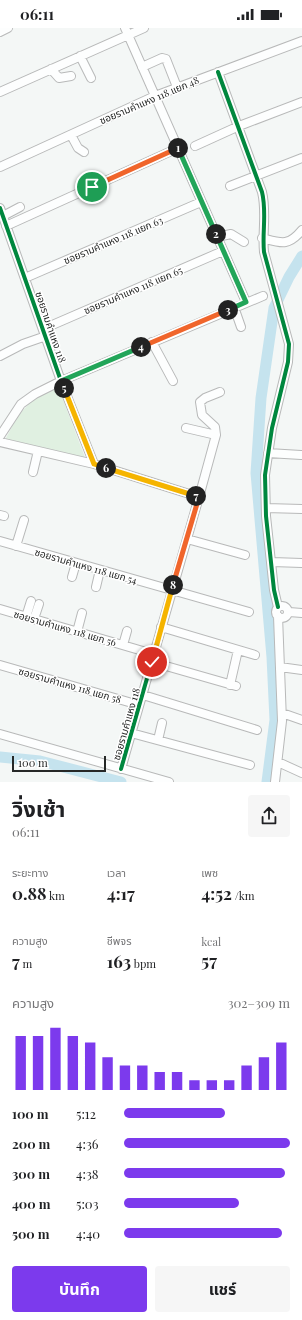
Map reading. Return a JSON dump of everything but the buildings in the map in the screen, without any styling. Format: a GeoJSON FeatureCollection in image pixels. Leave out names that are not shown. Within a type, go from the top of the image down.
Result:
{"type":"FeatureCollection","features":[{"type":"Feature","properties":{"kind":"street"},"geometry":{"type":"LineString","coordinates":[[0,32],[8,28]]}},
{"type":"Feature","properties":{"kind":"street"},"geometry":{"type":"LineString","coordinates":[[0,92],[80,56],[127,31],[144,28]]}},
{"type":"Feature","properties":{"kind":"street"},"geometry":{"type":"LineString","coordinates":[[127,31],[246,302]]}},
{"type":"Feature","properties":{"kind":"street","name":"ซอยรามคำแหง 118 แยก 48"},"geometry":{"type":"LineString","coordinates":[[0,167],[155,96],[302,41]]}},
{"type":"Feature","properties":{"kind":"street"},"geometry":{"type":"LineString","coordinates":[[80,56],[91,78]]}},
{"type":"Feature","properties":{"kind":"street"},"geometry":{"type":"LineString","coordinates":[[142,67],[162,58],[166,59],[177,87]]}},
{"type":"Feature","properties":{"kind":"street"},"geometry":{"type":"LineString","coordinates":[[52,69],[59,78],[71,76]]}},
{"type":"Feature","properties":{"kind":"street"},"geometry":{"type":"LineString","coordinates":[[218,72],[257,175],[265,207],[262,238],[270,277],[288,336],[288,362],[272,428],[264,475],[266,508],[278,607],[276,613],[278,616],[282,713],[275,782]]}},
{"type":"Feature","properties":{"kind":"street"},"geometry":{"type":"LineString","coordinates":[[195,146],[239,126],[302,102]]}},
{"type":"Feature","properties":{"kind":"street"},"geometry":{"type":"LineString","coordinates":[[71,135],[78,148],[84,152]]}},
{"type":"Feature","properties":{"kind":"street"},"geometry":{"type":"LineString","coordinates":[[6,226],[178,148]]}},
{"type":"Feature","properties":{"kind":"street"},"geometry":{"type":"LineString","coordinates":[[230,186],[302,158]]}},
{"type":"Feature","properties":{"kind":"street","name":"ซอยรามคำแหง 118 แยก 63"},"geometry":{"type":"LineString","coordinates":[[25,278],[201,202]]}},
{"type":"Feature","properties":{"kind":"street"},"geometry":{"type":"LineString","coordinates":[[1,212],[20,207]]}},
{"type":"Feature","properties":{"kind":"street","name":"ซอยรามคำแหง 118"},"geometry":{"type":"LineString","coordinates":[[1,212],[45,332],[61,381],[94,464]]}},
{"type":"Feature","properties":{"kind":"street"},"geometry":{"type":"LineString","coordinates":[[262,238],[288,242],[292,241],[302,230]]}},
{"type":"Feature","properties":{"kind":"street"},"geometry":{"type":"LineString","coordinates":[[217,237],[232,234],[244,242]]}},
{"type":"Feature","properties":{"kind":"street","name":"ซอยรามคำแหง 118 แยก 65"},"geometry":{"type":"LineString","coordinates":[[0,356],[45,332],[223,251]]}},
{"type":"Feature","properties":{"kind":"street"},"geometry":{"type":"LineString","coordinates":[[0,436],[21,404],[35,394],[61,381],[263,296]]}},
{"type":"Feature","properties":{"kind":"street"},"geometry":{"type":"LineString","coordinates":[[234,307],[241,327]]}},
{"type":"Feature","properties":{"kind":"street"},"geometry":{"type":"LineString","coordinates":[[152,342],[173,382]]}},
{"type":"Feature","properties":{"kind":"street"},"geometry":{"type":"LineString","coordinates":[[186,428],[216,435],[215,427],[202,415],[200,402],[205,398],[220,392]]}},
{"type":"Feature","properties":{"kind":"street","name":"ซอยรามคำแหง 118"},"geometry":{"type":"LineString","coordinates":[[121,769],[216,435]]}},
{"type":"Feature","properties":{"kind":"street"},"geometry":{"type":"LineString","coordinates":[[0,442],[94,464],[199,497]]}},
{"type":"Feature","properties":{"kind":"street"},"geometry":{"type":"LineString","coordinates":[[33,472],[38,451]]}},
{"type":"Feature","properties":{"kind":"street"},"geometry":{"type":"LineString","coordinates":[[268,452],[301,455]]}},
{"type":"Feature","properties":{"kind":"street"},"geometry":{"type":"LineString","coordinates":[[266,508],[302,509]]}},
{"type":"Feature","properties":{"kind":"street"},"geometry":{"type":"LineString","coordinates":[[16,546],[24,520]]}},
{"type":"Feature","properties":{"kind":"street"},"geometry":{"type":"LineString","coordinates":[[187,539],[245,555]]}},
{"type":"Feature","properties":{"kind":"street","name":"ซอยรามคำแหง 118 แยก 54"},"geometry":{"type":"LineString","coordinates":[[0,541],[249,612]]}},
{"type":"Feature","properties":{"kind":"street"},"geometry":{"type":"LineString","coordinates":[[272,562],[302,562]]}},
{"type":"Feature","properties":{"kind":"street"},"geometry":{"type":"LineString","coordinates":[[72,577],[76,563]]}},
{"type":"Feature","properties":{"kind":"street"},"geometry":{"type":"LineString","coordinates":[[96,587],[100,570]]}},
{"type":"Feature","properties":{"kind":"street"},"geometry":{"type":"LineString","coordinates":[[30,618],[35,603]]}},
{"type":"Feature","properties":{"kind":"street"},"geometry":{"type":"LineString","coordinates":[[278,607],[283,605],[288,607],[289,612],[287,617],[282,618],[278,616]]}},
{"type":"Feature","properties":{"kind":"street","name":"ซอยรามคำแหง 118 แยก 56"},"geometry":{"type":"LineString","coordinates":[[0,609],[123,645],[152,658],[233,685],[238,650]]}},
{"type":"Feature","properties":{"kind":"street"},"geometry":{"type":"LineString","coordinates":[[289,612],[302,613]]}},
{"type":"Feature","properties":{"kind":"street"},"geometry":{"type":"LineString","coordinates":[[77,632],[82,613]]}},
{"type":"Feature","properties":{"kind":"street"},"geometry":{"type":"LineString","coordinates":[[162,627],[255,655]]}},
{"type":"Feature","properties":{"kind":"street"},"geometry":{"type":"LineString","coordinates":[[123,645],[127,631]]}},
{"type":"Feature","properties":{"kind":"street","name":"ซอยรามคำแหง 118 แยก 58"},"geometry":{"type":"LineString","coordinates":[[0,665],[139,705]]}},
{"type":"Feature","properties":{"kind":"street"},"geometry":{"type":"LineString","coordinates":[[280,667],[302,670]]}},
{"type":"Feature","properties":{"kind":"street"},"geometry":{"type":"LineString","coordinates":[[143,695],[257,730]]}},
{"type":"Feature","properties":{"kind":"street"},"geometry":{"type":"LineString","coordinates":[[282,713],[302,720]]}},
{"type":"Feature","properties":{"kind":"street"},"geometry":{"type":"LineString","coordinates":[[158,740],[162,723]]}},
{"type":"Feature","properties":{"kind":"street"},"geometry":{"type":"LineString","coordinates":[[131,733],[250,766]]}},
{"type":"Feature","properties":{"kind":"street"},"geometry":{"type":"LineString","coordinates":[[0,734],[169,782]]}},
{"type":"Feature","properties":{"kind":"street"},"geometry":{"type":"LineString","coordinates":[[278,762],[302,773]]}},
{"type":"Feature","properties":{"kind":"green space"},"geometry":{"type":"Polygon","coordinates":[[[58,387],[86,460],[5,440],[15,422],[31,402],[58,387]]]}},
{"type":"Feature","properties":{"kind":"waterway"},"geometry":{"type":"LineString","coordinates":[[267,782],[275,720],[272,657],[256,473],[261,398],[274,308],[289,277],[302,256]]}},
{"type":"Feature","properties":{"kind":"waterway"},"geometry":{"type":"LineString","coordinates":[[0,757],[40,761],[121,782]]}},
{"type":"Feature","properties":{"kind":"cycle path"},"geometry":{"type":"LineString","coordinates":[[218,72],[262,192],[264,207],[264,252],[289,344],[288,362],[272,428],[265,475],[266,516],[274,590],[278,607]]}},
{"type":"Feature","properties":{"kind":"cycle path"},"geometry":{"type":"LineString","coordinates":[[0,208],[61,381],[94,464],[199,497],[121,769]]}},
{"type":"Feature","properties":{"kind":"route"},"geometry":{"type":"LineString","coordinates":[[92,187],[178,148],[246,302],[61,381],[94,464],[199,497],[171,590],[152,662]]}}]}
